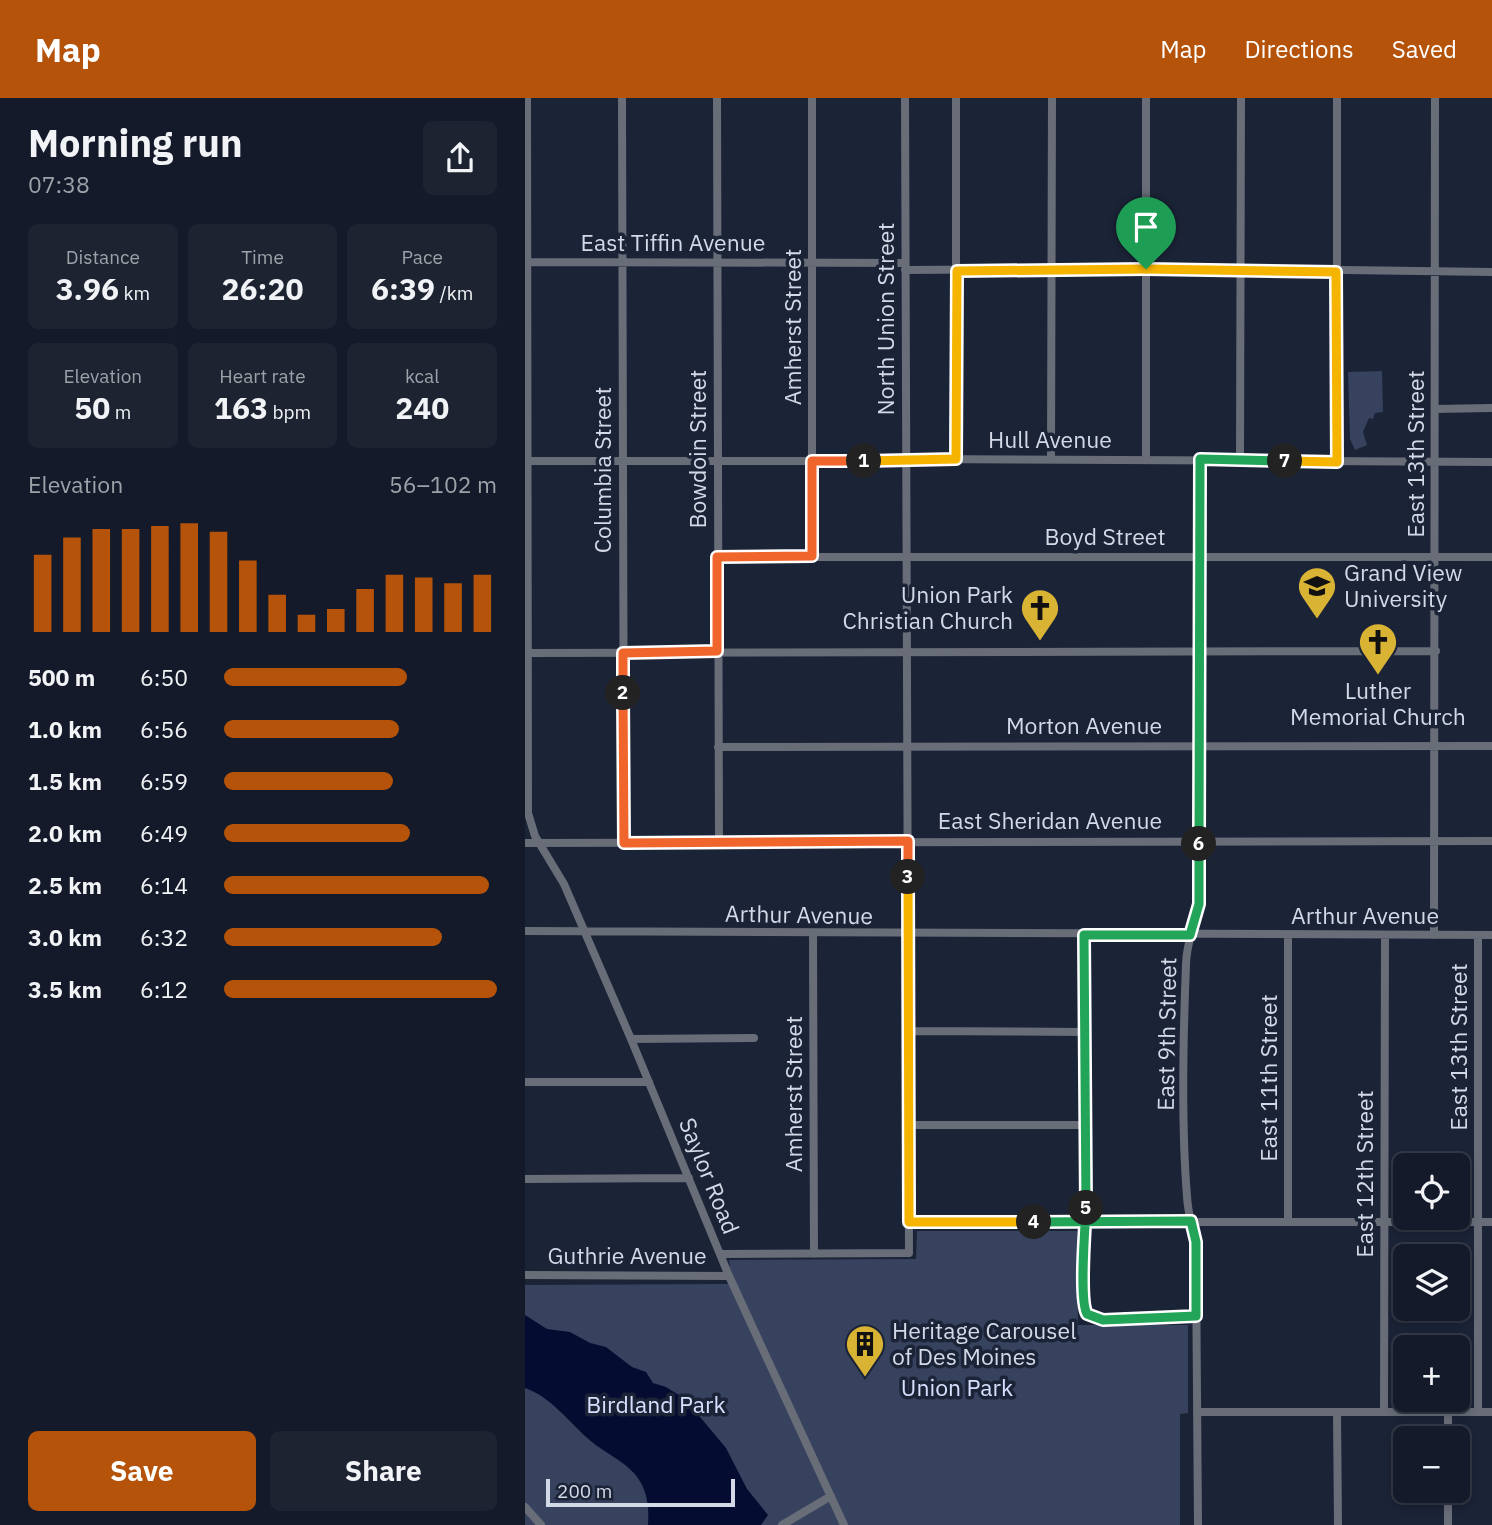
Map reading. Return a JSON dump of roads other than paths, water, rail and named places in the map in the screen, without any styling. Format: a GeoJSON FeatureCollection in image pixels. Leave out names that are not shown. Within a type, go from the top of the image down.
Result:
{"type":"FeatureCollection","features":[{"type":"Feature","properties":{"kind":"street","name":"Saylor Road"},"geometry":{"type":"LineString","coordinates":[[527,98],[528,813],[538,843],[558,874],[631,1039],[729,1276],[844,1525]]}},
{"type":"Feature","properties":{"kind":"street","name":"Columbia Street"},"geometry":{"type":"LineString","coordinates":[[622,98],[624,843]]}},
{"type":"Feature","properties":{"kind":"street","name":"Bowdoin Street"},"geometry":{"type":"LineString","coordinates":[[717,98],[719,843]]}},
{"type":"Feature","properties":{"kind":"street","name":"Amherst Street"},"geometry":{"type":"LineString","coordinates":[[812,98],[812,556]]}},
{"type":"Feature","properties":{"kind":"street","name":"North Union Street"},"geometry":{"type":"LineString","coordinates":[[905,98],[909,1253]]}},
{"type":"Feature","properties":{"kind":"street"},"geometry":{"type":"LineString","coordinates":[[956,98],[956,459]]}},
{"type":"Feature","properties":{"kind":"street"},"geometry":{"type":"LineString","coordinates":[[1051,459],[1052,98]]}},
{"type":"Feature","properties":{"kind":"street"},"geometry":{"type":"LineString","coordinates":[[1146,98],[1146,459]]}},
{"type":"Feature","properties":{"kind":"street"},"geometry":{"type":"LineString","coordinates":[[1240,461],[1241,98]]}},
{"type":"Feature","properties":{"kind":"street"},"geometry":{"type":"LineString","coordinates":[[1337,462],[1338,98]]}},
{"type":"Feature","properties":{"kind":"street","name":"East 13th Street"},"geometry":{"type":"LineString","coordinates":[[1434,935],[1435,98]]}},
{"type":"Feature","properties":{"kind":"street","name":"East Tiffin Avenue"},"geometry":{"type":"LineString","coordinates":[[526,262],[622,264],[717,261],[957,271],[1051,268],[1492,272]]}},
{"type":"Feature","properties":{"kind":"street"},"geometry":{"type":"LineString","coordinates":[[1435,409],[1492,408]]}},
{"type":"Feature","properties":{"kind":"street","name":"Hull Avenue"},"geometry":{"type":"LineString","coordinates":[[526,461],[1200,459],[1492,462]]}},
{"type":"Feature","properties":{"kind":"street","name":"East 9th Street"},"geometry":{"type":"LineString","coordinates":[[1198,1525],[1196,1242],[1186,1176],[1186,965],[1190,935],[1199,904],[1200,459]]}},
{"type":"Feature","properties":{"kind":"street","name":"Boyd Street"},"geometry":{"type":"LineString","coordinates":[[717,557],[1492,557]]}},
{"type":"Feature","properties":{"kind":"street"},"geometry":{"type":"LineString","coordinates":[[527,653],[1436,651]]}},
{"type":"Feature","properties":{"kind":"street","name":"Morton Avenue"},"geometry":{"type":"LineString","coordinates":[[718,747],[1492,746]]}},
{"type":"Feature","properties":{"kind":"street","name":"East Sheridan Avenue"},"geometry":{"type":"LineString","coordinates":[[525,843],[1199,839],[1492,841]]}},
{"type":"Feature","properties":{"kind":"street","name":"Arthur Avenue"},"geometry":{"type":"LineString","coordinates":[[525,931],[813,935],[1492,935]]}},
{"type":"Feature","properties":{"kind":"street","name":"Amherst Street"},"geometry":{"type":"LineString","coordinates":[[813,935],[814,1254]]}},
{"type":"Feature","properties":{"kind":"street"},"geometry":{"type":"LineString","coordinates":[[1084,935],[1086,1222],[1083,1307],[1092,1317],[1103,1320],[1196,1316]]}},
{"type":"Feature","properties":{"kind":"street","name":"East 11th Street"},"geometry":{"type":"LineString","coordinates":[[1288,935],[1288,1222]]}},
{"type":"Feature","properties":{"kind":"street","name":"East 12th Street"},"geometry":{"type":"LineString","coordinates":[[1384,1412],[1385,935]]}},
{"type":"Feature","properties":{"kind":"street","name":"East 13th Street"},"geometry":{"type":"LineString","coordinates":[[1478,935],[1478,1412]]}},
{"type":"Feature","properties":{"kind":"street"},"geometry":{"type":"LineString","coordinates":[[909,1031],[1085,1032]]}},
{"type":"Feature","properties":{"kind":"street"},"geometry":{"type":"LineString","coordinates":[[631,1039],[754,1038]]}},
{"type":"Feature","properties":{"kind":"street"},"geometry":{"type":"LineString","coordinates":[[525,1082],[649,1082]]}},
{"type":"Feature","properties":{"kind":"street"},"geometry":{"type":"LineString","coordinates":[[909,1125],[1086,1125]]}},
{"type":"Feature","properties":{"kind":"street"},"geometry":{"type":"LineString","coordinates":[[525,1179],[689,1178]]}},
{"type":"Feature","properties":{"kind":"street"},"geometry":{"type":"LineString","coordinates":[[909,1222],[1492,1222]]}},
{"type":"Feature","properties":{"kind":"street","name":"Guthrie Avenue"},"geometry":{"type":"LineString","coordinates":[[720,1254],[909,1253]]}},
{"type":"Feature","properties":{"kind":"street","name":"Guthrie Avenue"},"geometry":{"type":"LineString","coordinates":[[525,1275],[729,1276]]}},
{"type":"Feature","properties":{"kind":"street"},"geometry":{"type":"LineString","coordinates":[[1197,1412],[1393,1412]]}},
{"type":"Feature","properties":{"kind":"street"},"geometry":{"type":"LineString","coordinates":[[1337,1412],[1338,1525]]}},
{"type":"Feature","properties":{"kind":"street"},"geometry":{"type":"LineString","coordinates":[[1448,1412],[1448,1426]]}},
{"type":"Feature","properties":{"kind":"street"},"geometry":{"type":"LineString","coordinates":[[1470,1412],[1492,1412]]}},
{"type":"Feature","properties":{"kind":"street"},"geometry":{"type":"LineString","coordinates":[[782,1525],[831,1496]]}},
{"type":"Feature","properties":{"kind":"street"},"geometry":{"type":"LineString","coordinates":[[1448,1503],[1448,1525]]}},
{"type":"Feature","properties":{"kind":"street"},"geometry":{"type":"LineString","coordinates":[[525,1507],[541,1525]]}},
{"type":"Feature","properties":{"kind":"place","name":"Grand View University"},"geometry":{"type":"Point","coordinates":[1317,620]}},
{"type":"Feature","properties":{"kind":"place","name":"Union Park Christian Church"},"geometry":{"type":"Point","coordinates":[1040,642]}},
{"type":"Feature","properties":{"kind":"place","name":"Luther Memorial Church"},"geometry":{"type":"Point","coordinates":[1378,676]}},
{"type":"Feature","properties":{"kind":"place","name":"Heritage Carousel of Des Moines"},"geometry":{"type":"Point","coordinates":[865,1378]}},
{"type":"Feature","properties":{"kind":"park label","name":"Union Park"},"geometry":{"type":"Point","coordinates":[957,1388]}},
{"type":"Feature","properties":{"kind":"park label","name":"Birdland Park"},"geometry":{"type":"Point","coordinates":[656,1405]}}]}
